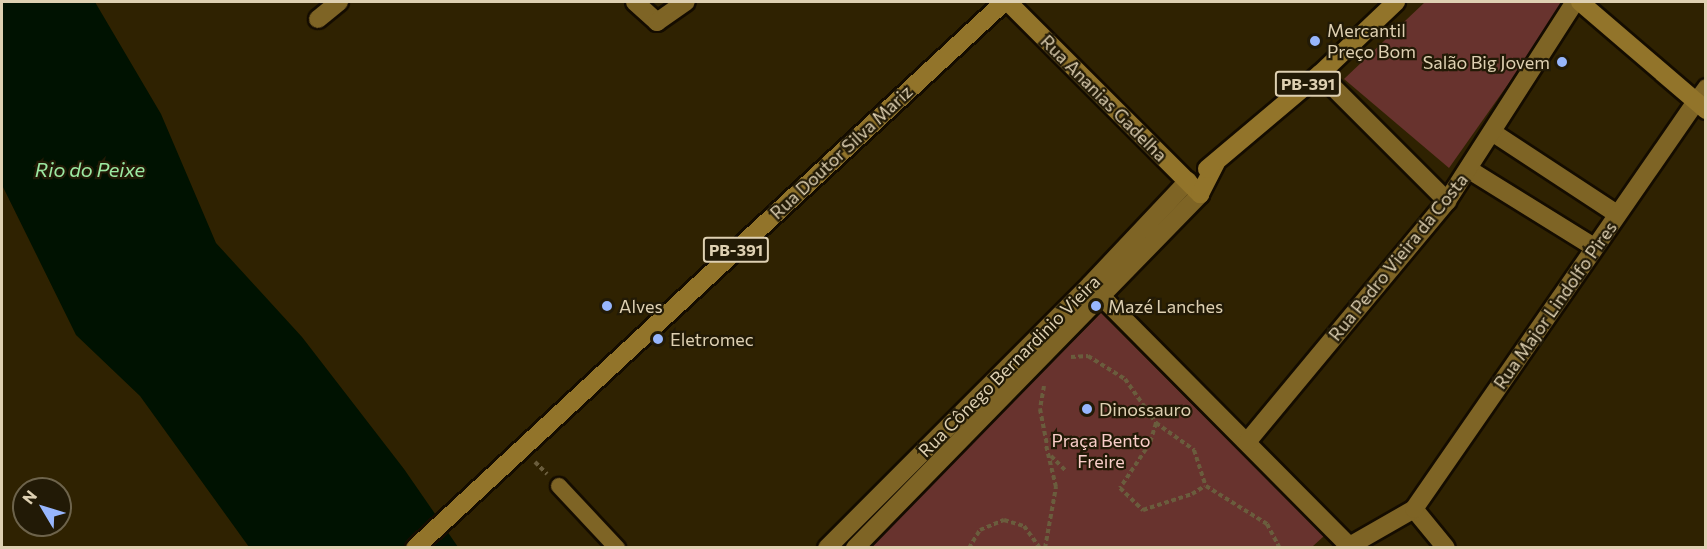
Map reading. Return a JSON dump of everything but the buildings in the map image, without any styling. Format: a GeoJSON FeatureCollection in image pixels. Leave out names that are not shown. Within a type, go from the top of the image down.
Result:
{"type":"FeatureCollection","features":[{"type":"Feature","properties":{"kind":"main road","name":"Rua Ananias Gadelha"},"geometry":{"type":"LineString","coordinates":[[1006,2],[1194,188]]}},
{"type":"Feature","properties":{"kind":"main road","name":"Rua Doutor Silva Mariz"},"geometry":{"type":"LineString","coordinates":[[415,548],[467,498],[526,452],[1006,2]]}},
{"type":"Feature","properties":{"kind":"main road","name":"PB-391"},"geometry":{"type":"LineString","coordinates":[[1194,188],[1216,163],[1320,74],[1396,2]]}},
{"type":"Feature","properties":{"kind":"main road","name":"Rua Major Lindolfo Pires"},"geometry":{"type":"LineString","coordinates":[[1580,2],[1702,100]]}},
{"type":"Feature","properties":{"kind":"street"},"geometry":{"type":"LineString","coordinates":[[318,19],[339,2]]}},
{"type":"Feature","properties":{"kind":"street"},"geometry":{"type":"LineString","coordinates":[[635,2],[657,22],[686,2]]}},
{"type":"Feature","properties":{"kind":"street","name":"Rua Pedro Vieira da Costa"},"geometry":{"type":"LineString","coordinates":[[1247,442],[1447,201],[1575,2]]}},
{"type":"Feature","properties":{"kind":"street"},"geometry":{"type":"LineString","coordinates":[[1320,74],[1447,201]]}},
{"type":"Feature","properties":{"kind":"street","name":"Rua Major Lindolfo Pires"},"geometry":{"type":"LineString","coordinates":[[1414,509],[1617,214],[1702,100]]}},
{"type":"Feature","properties":{"kind":"street"},"geometry":{"type":"LineString","coordinates":[[1492,132],[1617,214]]}},
{"type":"Feature","properties":{"kind":"street"},"geometry":{"type":"LineString","coordinates":[[1468,169],[1594,247]]}},
{"type":"Feature","properties":{"kind":"street"},"geometry":{"type":"LineString","coordinates":[[855,548],[1194,188]]}},
{"type":"Feature","properties":{"kind":"street"},"geometry":{"type":"LineString","coordinates":[[1096,291],[1347,546],[1414,509],[1446,548]]}},
{"type":"Feature","properties":{"kind":"street","name":"Rua Cônego Bernardinio Vieira"},"geometry":{"type":"LineString","coordinates":[[827,548],[1096,291]]}},
{"type":"Feature","properties":{"kind":"street"},"geometry":{"type":"LineString","coordinates":[[559,486],[616,548]]}},
{"type":"Feature","properties":{"kind":"path"},"geometry":{"type":"LineString","coordinates":[[1061,363],[1071,357],[1088,356],[1104,363],[1125,379],[1156,423],[1194,450],[1206,486],[1267,524],[1280,548]]}},
{"type":"Feature","properties":{"kind":"path"},"geometry":{"type":"LineString","coordinates":[[1038,384],[1046,376],[1040,409],[1056,487],[1045,548]]}},
{"type":"Feature","properties":{"kind":"path"},"geometry":{"type":"LineString","coordinates":[[1156,423],[1150,443],[1120,488],[1143,510],[1192,494],[1206,486]]}},
{"type":"Feature","properties":{"kind":"path"},"geometry":{"type":"LineString","coordinates":[[1046,445],[1051,457],[1065,470]]}},
{"type":"Feature","properties":{"kind":"path"},"geometry":{"type":"LineString","coordinates":[[969,548],[980,530],[1004,520],[1023,526],[1041,548]]}},
{"type":"Feature","properties":{"kind":"green space"},"geometry":{"type":"Polygon","coordinates":[[[1425,2],[1566,2],[1449,168],[1344,79],[1425,2]]]}},
{"type":"Feature","properties":{"kind":"green space","name":"Praça Bento Freire"},"geometry":{"type":"Polygon","coordinates":[[[1101,313],[1324,536],[1312,547],[869,547],[1101,313]]]}},
{"type":"Feature","properties":{"kind":"water","name":"Rio do Peixe"},"geometry":{"type":"Polygon","coordinates":[[[2,2],[95,2],[161,114],[216,243],[302,337],[404,469],[458,547],[249,547],[140,396],[76,335],[2,185],[2,2]]]}},
{"type":"Feature","properties":{"kind":"place","name":"Mercantil Preço Bom"},"geometry":{"type":"Point","coordinates":[1315,41]}},
{"type":"Feature","properties":{"kind":"place","name":"Salão Big Jovem"},"geometry":{"type":"Point","coordinates":[1562,62]}},
{"type":"Feature","properties":{"kind":"place","name":"Alves"},"geometry":{"type":"Point","coordinates":[607,306]}},
{"type":"Feature","properties":{"kind":"place","name":"Mazé Lanches"},"geometry":{"type":"Point","coordinates":[1096,306]}},
{"type":"Feature","properties":{"kind":"place","name":"Eletromec"},"geometry":{"type":"Point","coordinates":[658,339]}},
{"type":"Feature","properties":{"kind":"place","name":"Dinossauro"},"geometry":{"type":"Point","coordinates":[1087,409]}}]}
